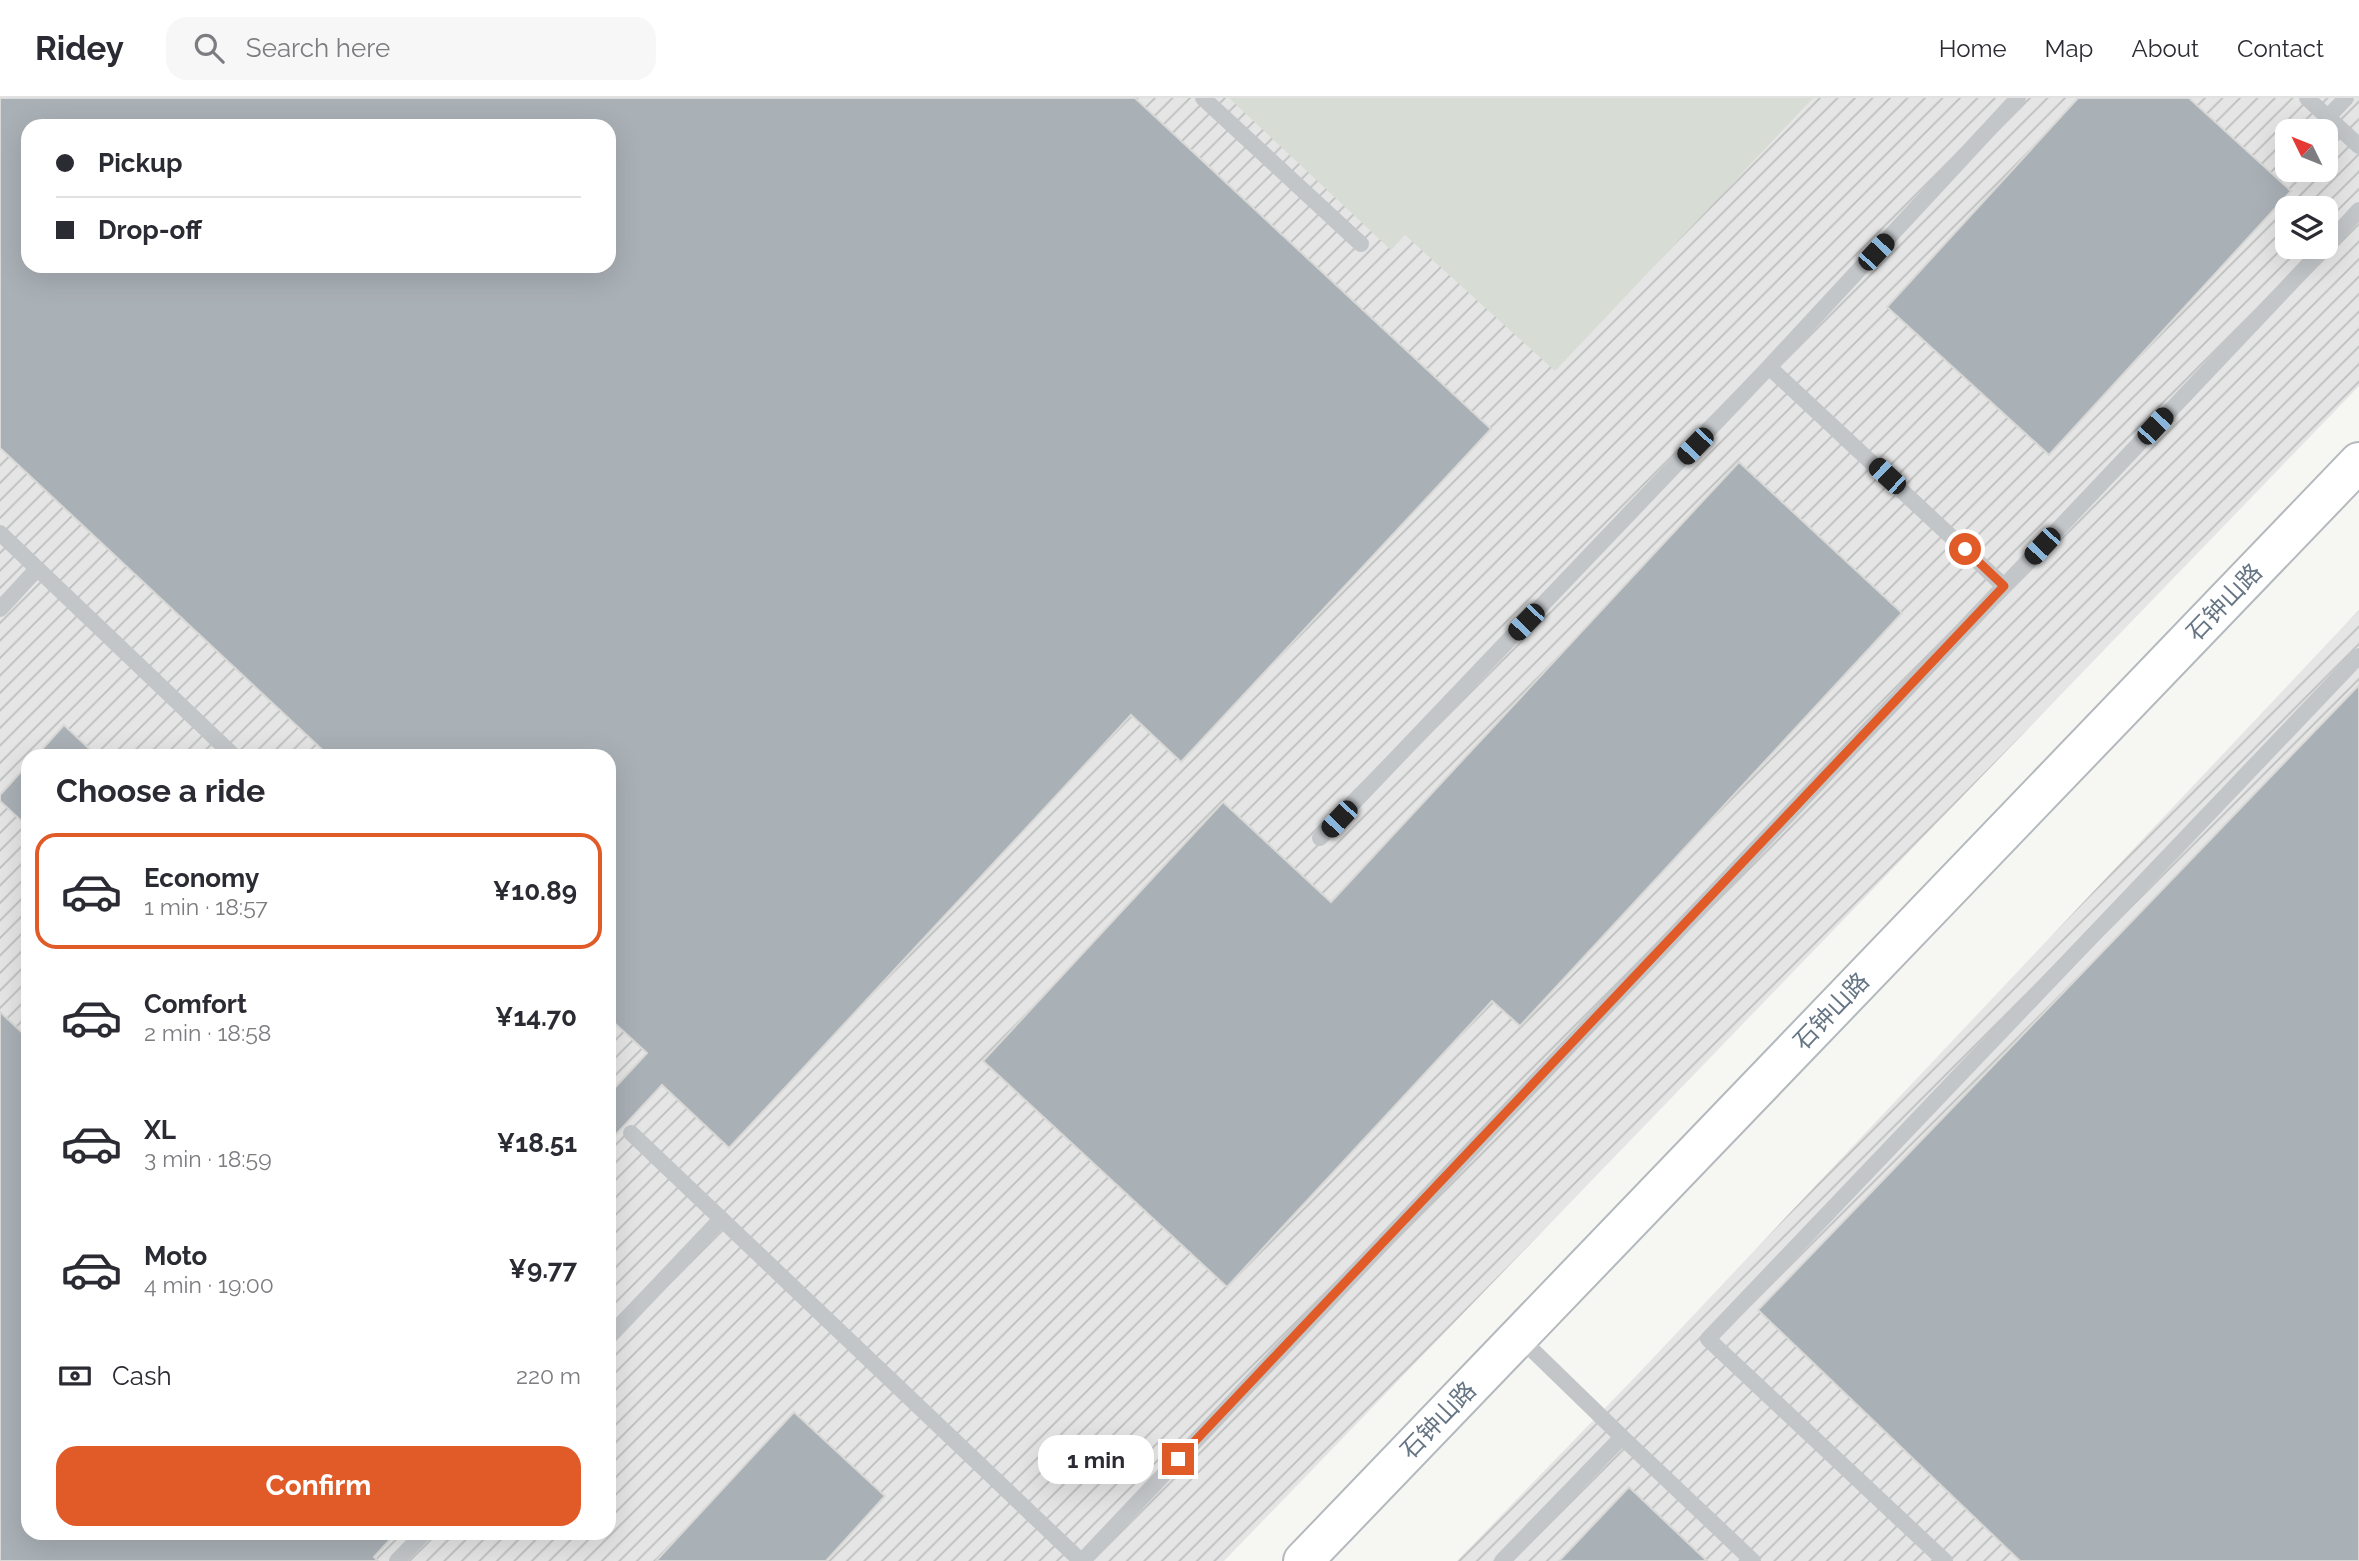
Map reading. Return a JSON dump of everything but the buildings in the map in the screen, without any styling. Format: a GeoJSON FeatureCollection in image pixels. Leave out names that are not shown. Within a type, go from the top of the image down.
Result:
{"type":"FeatureCollection","features":[{"type":"Feature","properties":{"kind":"street","name":"石钟山路"},"geometry":{"type":"LineString","coordinates":[[1303,1561],[2359,462]]}},
{"type":"Feature","properties":{"kind":"lane"},"geometry":{"type":"LineString","coordinates":[[1203,98],[1361,244]]}},
{"type":"Feature","properties":{"kind":"lane"},"geometry":{"type":"LineString","coordinates":[[1320,838],[1769,367],[2018,98]]}},
{"type":"Feature","properties":{"kind":"lane"},"geometry":{"type":"LineString","coordinates":[[2307,98],[2359,146]]}},
{"type":"Feature","properties":{"kind":"lane"},"geometry":{"type":"LineString","coordinates":[[2328,117],[2346,98]]}},
{"type":"Feature","properties":{"kind":"lane"},"geometry":{"type":"LineString","coordinates":[[2338,232],[2359,210]]}},
{"type":"Feature","properties":{"kind":"lane"},"geometry":{"type":"LineString","coordinates":[[631,1133],[1081,1561],[2313,259]]}},
{"type":"Feature","properties":{"kind":"lane"},"geometry":{"type":"LineString","coordinates":[[1769,367],[2004,586]]}},
{"type":"Feature","properties":{"kind":"lane"},"geometry":{"type":"LineString","coordinates":[[0,533],[227,749]]}},
{"type":"Feature","properties":{"kind":"lane"},"geometry":{"type":"LineString","coordinates":[[0,609],[37,569]]}},
{"type":"Feature","properties":{"kind":"lane"},"geometry":{"type":"LineString","coordinates":[[1945,1561],[1708,1339],[2359,656]]}},
{"type":"Feature","properties":{"kind":"lane"},"geometry":{"type":"LineString","coordinates":[[616,1330],[721,1219]]}},
{"type":"Feature","properties":{"kind":"lane"},"geometry":{"type":"LineString","coordinates":[[1519,1337],[1753,1561]]}},
{"type":"Feature","properties":{"kind":"lane"},"geometry":{"type":"LineString","coordinates":[[1502,1561],[1622,1437]]}},
{"type":"Feature","properties":{"kind":"lane"},"geometry":{"type":"LineString","coordinates":[[397,1561],[417,1540]]}},
{"type":"Feature","properties":{"kind":"shaded area"},"geometry":{"type":"Polygon","coordinates":[[[0,98],[2359,98],[2359,386],[1224,1561],[0,1561],[0,98]]]}},
{"type":"Feature","properties":{"kind":"shaded area"},"geometry":{"type":"Polygon","coordinates":[[[1229,98],[1813,98],[1555,371],[1405,235],[1391,250],[1229,98]]]}},
{"type":"Feature","properties":{"kind":"shaded area"},"geometry":{"type":"Polygon","coordinates":[[[2359,610],[2359,1561],[1457,1561],[1637,1375],[2359,610]]]}},
{"type":"Feature","properties":{"kind":"route"},"geometry":{"type":"LineString","coordinates":[[1178,1459],[2004,586],[1965,549]]}}]}
